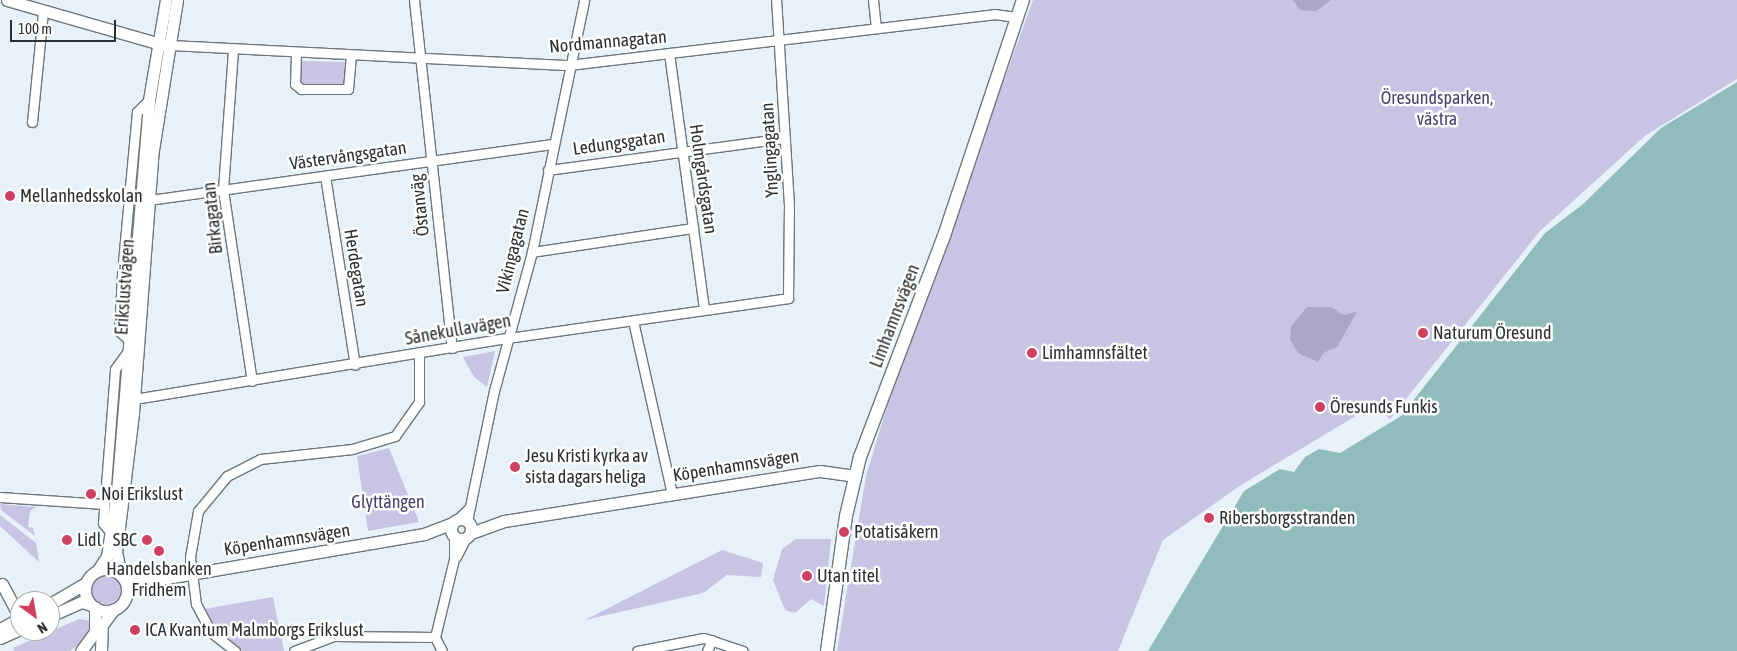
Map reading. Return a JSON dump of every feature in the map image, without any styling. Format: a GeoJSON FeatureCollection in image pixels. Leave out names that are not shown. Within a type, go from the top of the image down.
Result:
{"type":"FeatureCollection","features":[{"type":"Feature","properties":{"kind":"main road","name":"Limhamnsvägen"},"geometry":{"type":"LineString","coordinates":[[827,651],[855,476],[943,239],[1023,0]]}},
{"type":"Feature","properties":{"kind":"street"},"geometry":{"type":"LineString","coordinates":[[7,0],[158,44],[170,45]]}},
{"type":"Feature","properties":{"kind":"street","name":"Erikslustvägen"},"geometry":{"type":"LineString","coordinates":[[98,570],[106,560],[111,533],[129,346],[149,100],[166,0]]}},
{"type":"Feature","properties":{"kind":"street","name":"Erikslustvägen"},"geometry":{"type":"LineString","coordinates":[[122,577],[116,552],[134,399],[148,200],[176,0]]}},
{"type":"Feature","properties":{"kind":"street","name":"Östanväg"},"geometry":{"type":"LineString","coordinates":[[414,0],[452,348]]}},
{"type":"Feature","properties":{"kind":"street","name":"Vikingagatan"},"geometry":{"type":"LineString","coordinates":[[463,519],[508,338],[532,252],[569,65],[584,0]]}},
{"type":"Feature","properties":{"kind":"street","name":"Ynglingagatan"},"geometry":{"type":"LineString","coordinates":[[776,0],[785,138],[788,298]]}},
{"type":"Feature","properties":{"kind":"street"},"geometry":{"type":"LineString","coordinates":[[873,0],[876,28]]}},
{"type":"Feature","properties":{"kind":"street"},"geometry":{"type":"LineString","coordinates":[[32,122],[43,11]]}},
{"type":"Feature","properties":{"kind":"street","name":"Nordmannagatan"},"geometry":{"type":"LineString","coordinates":[[170,45],[351,57],[569,65],[994,14],[1016,17]]}},
{"type":"Feature","properties":{"kind":"street","name":"Birkagatan"},"geometry":{"type":"LineString","coordinates":[[233,50],[223,190],[252,381]]}},
{"type":"Feature","properties":{"kind":"street","name":"Holmgårdsgatan"},"geometry":{"type":"LineString","coordinates":[[669,53],[704,309]]}},
{"type":"Feature","properties":{"kind":"street"},"geometry":{"type":"LineString","coordinates":[[296,54],[295,84],[301,89],[348,88],[351,57]]}},
{"type":"Feature","properties":{"kind":"street","name":"Ledungsgatan"},"geometry":{"type":"LineString","coordinates":[[548,170],[682,150],[785,138]]}},
{"type":"Feature","properties":{"kind":"street","name":"Västervångsgatan"},"geometry":{"type":"LineString","coordinates":[[148,200],[553,144]]}},
{"type":"Feature","properties":{"kind":"street","name":"Herdegatan"},"geometry":{"type":"LineString","coordinates":[[325,176],[354,365]]}},
{"type":"Feature","properties":{"kind":"street"},"geometry":{"type":"LineString","coordinates":[[532,252],[693,228]]}},
{"type":"Feature","properties":{"kind":"street","name":"Sånekullavägen"},"geometry":{"type":"LineString","coordinates":[[134,399],[354,365],[508,338],[788,298]]}},
{"type":"Feature","properties":{"kind":"street"},"geometry":{"type":"LineString","coordinates":[[633,321],[672,494]]}},
{"type":"Feature","properties":{"kind":"street","name":"Erikslustvägen"},"geometry":{"type":"LineString","coordinates":[[111,533],[103,523],[115,369],[129,346]]}},
{"type":"Feature","properties":{"kind":"street"},"geometry":{"type":"LineString","coordinates":[[235,651],[211,632],[196,604],[190,574],[192,530],[198,511],[219,483],[260,459],[352,449],[395,436],[419,402],[419,353]]}},
{"type":"Feature","properties":{"kind":"street","name":"Köpenhamnsvägen"},"geometry":{"type":"LineString","coordinates":[[424,534],[460,536],[504,521],[820,471],[855,476]]}},
{"type":"Feature","properties":{"kind":"street"},"geometry":{"type":"LineString","coordinates":[[0,497],[104,504]]}},
{"type":"Feature","properties":{"kind":"street"},"geometry":{"type":"LineString","coordinates":[[442,651],[435,637],[463,519]]}},
{"type":"Feature","properties":{"kind":"street"},"geometry":{"type":"LineString","coordinates":[[460,536],[463,519]]}},
{"type":"Feature","properties":{"kind":"street","name":"Köpenhamnsvägen"},"geometry":{"type":"LineString","coordinates":[[98,570],[122,577],[155,580],[424,534],[463,519],[504,521]]}},
{"type":"Feature","properties":{"kind":"street"},"geometry":{"type":"LineString","coordinates":[[60,598],[86,583],[98,570]]}},
{"type":"Feature","properties":{"kind":"street"},"geometry":{"type":"LineString","coordinates":[[122,577],[126,596]]}},
{"type":"Feature","properties":{"kind":"street","name":"Köpenhamnsvägen"},"geometry":{"type":"LineString","coordinates":[[114,609],[126,596],[155,580]]}},
{"type":"Feature","properties":{"kind":"street"},"geometry":{"type":"LineString","coordinates":[[1,583],[10,592]]}},
{"type":"Feature","properties":{"kind":"street"},"geometry":{"type":"LineString","coordinates":[[1,583],[10,600]]}},
{"type":"Feature","properties":{"kind":"street"},"geometry":{"type":"LineString","coordinates":[[81,651],[93,639],[93,606],[86,583]]}},
{"type":"Feature","properties":{"kind":"street"},"geometry":{"type":"LineString","coordinates":[[60,612],[82,602],[93,606],[114,609],[102,625],[101,651]]}},
{"type":"Feature","properties":{"kind":"street"},"geometry":{"type":"LineString","coordinates":[[294,651],[334,636],[435,637]]}},
{"type":"Feature","properties":{"kind":"street"},"geometry":{"type":"LineString","coordinates":[[637,651],[687,640],[712,640],[743,651]]}},
{"type":"Feature","properties":{"kind":"street"},"geometry":{"type":"LineString","coordinates":[[707,651],[712,640]]}},
{"type":"Feature","properties":{"kind":"green space","name":"Öresundsparken, västra"},"geometry":{"type":"Polygon","coordinates":[[[1033,0],[1737,0],[1737,79],[1646,135],[1540,231],[1390,419],[1374,405],[1241,485],[1163,540],[1118,651],[837,651],[866,476],[892,390],[1033,0]]]}},
{"type":"Feature","properties":{"kind":"green space"},"geometry":{"type":"Polygon","coordinates":[[[300,61],[346,62],[347,86],[301,86],[300,61]]]}},
{"type":"Feature","properties":{"kind":"green space"},"geometry":{"type":"Polygon","coordinates":[[[495,351],[487,387],[474,377],[463,357],[495,351]]]}},
{"type":"Feature","properties":{"kind":"green space","name":"Glyttängen"},"geometry":{"type":"Polygon","coordinates":[[[389,448],[419,522],[368,531],[357,456],[389,448]]]}},
{"type":"Feature","properties":{"kind":"green space"},"geometry":{"type":"Polygon","coordinates":[[[0,504],[36,507],[30,511],[28,527],[33,528],[35,536],[1,510],[0,504]]]}},
{"type":"Feature","properties":{"kind":"green space"},"geometry":{"type":"Polygon","coordinates":[[[0,515],[36,543],[39,562],[0,526],[0,515]]]}},
{"type":"Feature","properties":{"kind":"green space"},"geometry":{"type":"Polygon","coordinates":[[[796,539],[831,539],[824,606],[811,599],[795,613],[785,610],[773,580],[782,549],[796,539]]]}},
{"type":"Feature","properties":{"kind":"green space"},"geometry":{"type":"Polygon","coordinates":[[[722,550],[763,563],[761,577],[727,575],[703,593],[585,620],[722,550]]]}},
{"type":"Feature","properties":{"kind":"green space"},"geometry":{"type":"Polygon","coordinates":[[[106,574],[116,579],[121,589],[116,599],[106,604],[96,599],[91,589],[96,579],[106,574]]]}},
{"type":"Feature","properties":{"kind":"green space"},"geometry":{"type":"Polygon","coordinates":[[[273,597],[284,651],[242,651],[214,630],[204,609],[273,597]]]}},
{"type":"Feature","properties":{"kind":"green space"},"geometry":{"type":"Polygon","coordinates":[[[79,619],[91,621],[85,640],[70,651],[14,651],[13,648],[29,641],[60,641],[60,627],[79,619]]]}},
{"type":"Feature","properties":{"kind":"shaded area"},"geometry":{"type":"Polygon","coordinates":[[[1293,0],[1331,0],[1316,11],[1300,10],[1293,0]]]}},
{"type":"Feature","properties":{"kind":"shaded area"},"geometry":{"type":"Polygon","coordinates":[[[1737,82],[1737,651],[1148,651],[1244,491],[1280,469],[1294,472],[1305,457],[1319,449],[1340,453],[1401,416],[1545,233],[1582,205],[1661,128],[1737,82]]]}},
{"type":"Feature","properties":{"kind":"shaded area"},"geometry":{"type":"Polygon","coordinates":[[[1307,307],[1331,307],[1343,315],[1357,312],[1337,347],[1323,353],[1318,362],[1298,353],[1290,339],[1291,326],[1307,307]]]}},
{"type":"Feature","properties":{"kind":"place","name":"Mellanhedsskolan"},"geometry":{"type":"Point","coordinates":[10,196]}},
{"type":"Feature","properties":{"kind":"place","name":"Naturum Öresund"},"geometry":{"type":"Point","coordinates":[1423,333]}},
{"type":"Feature","properties":{"kind":"place","name":"Limhamnsfältet"},"geometry":{"type":"Point","coordinates":[1032,353]}},
{"type":"Feature","properties":{"kind":"place","name":"Öresunds Funkis"},"geometry":{"type":"Point","coordinates":[1320,407]}},
{"type":"Feature","properties":{"kind":"place","name":"Jesu Kristi kyrka av sista dagars heliga"},"geometry":{"type":"Point","coordinates":[515,467]}},
{"type":"Feature","properties":{"kind":"place","name":"Noi Erikslust"},"geometry":{"type":"Point","coordinates":[91,494]}},
{"type":"Feature","properties":{"kind":"place","name":"Ribersborgsstranden"},"geometry":{"type":"Point","coordinates":[1209,518]}},
{"type":"Feature","properties":{"kind":"place","name":"Potatisåkern"},"geometry":{"type":"Point","coordinates":[844,532]}},
{"type":"Feature","properties":{"kind":"place","name":"Lidl"},"geometry":{"type":"Point","coordinates":[67,540]}},
{"type":"Feature","properties":{"kind":"place","name":"SBC"},"geometry":{"type":"Point","coordinates":[147,540]}},
{"type":"Feature","properties":{"kind":"place","name":"Handelsbanken Fridhem"},"geometry":{"type":"Point","coordinates":[159,551]}},
{"type":"Feature","properties":{"kind":"place","name":"Utan titel"},"geometry":{"type":"Point","coordinates":[807,576]}},
{"type":"Feature","properties":{"kind":"place","name":"ICA Kvantum Malmborgs Erikslust"},"geometry":{"type":"Point","coordinates":[135,630]}}]}
